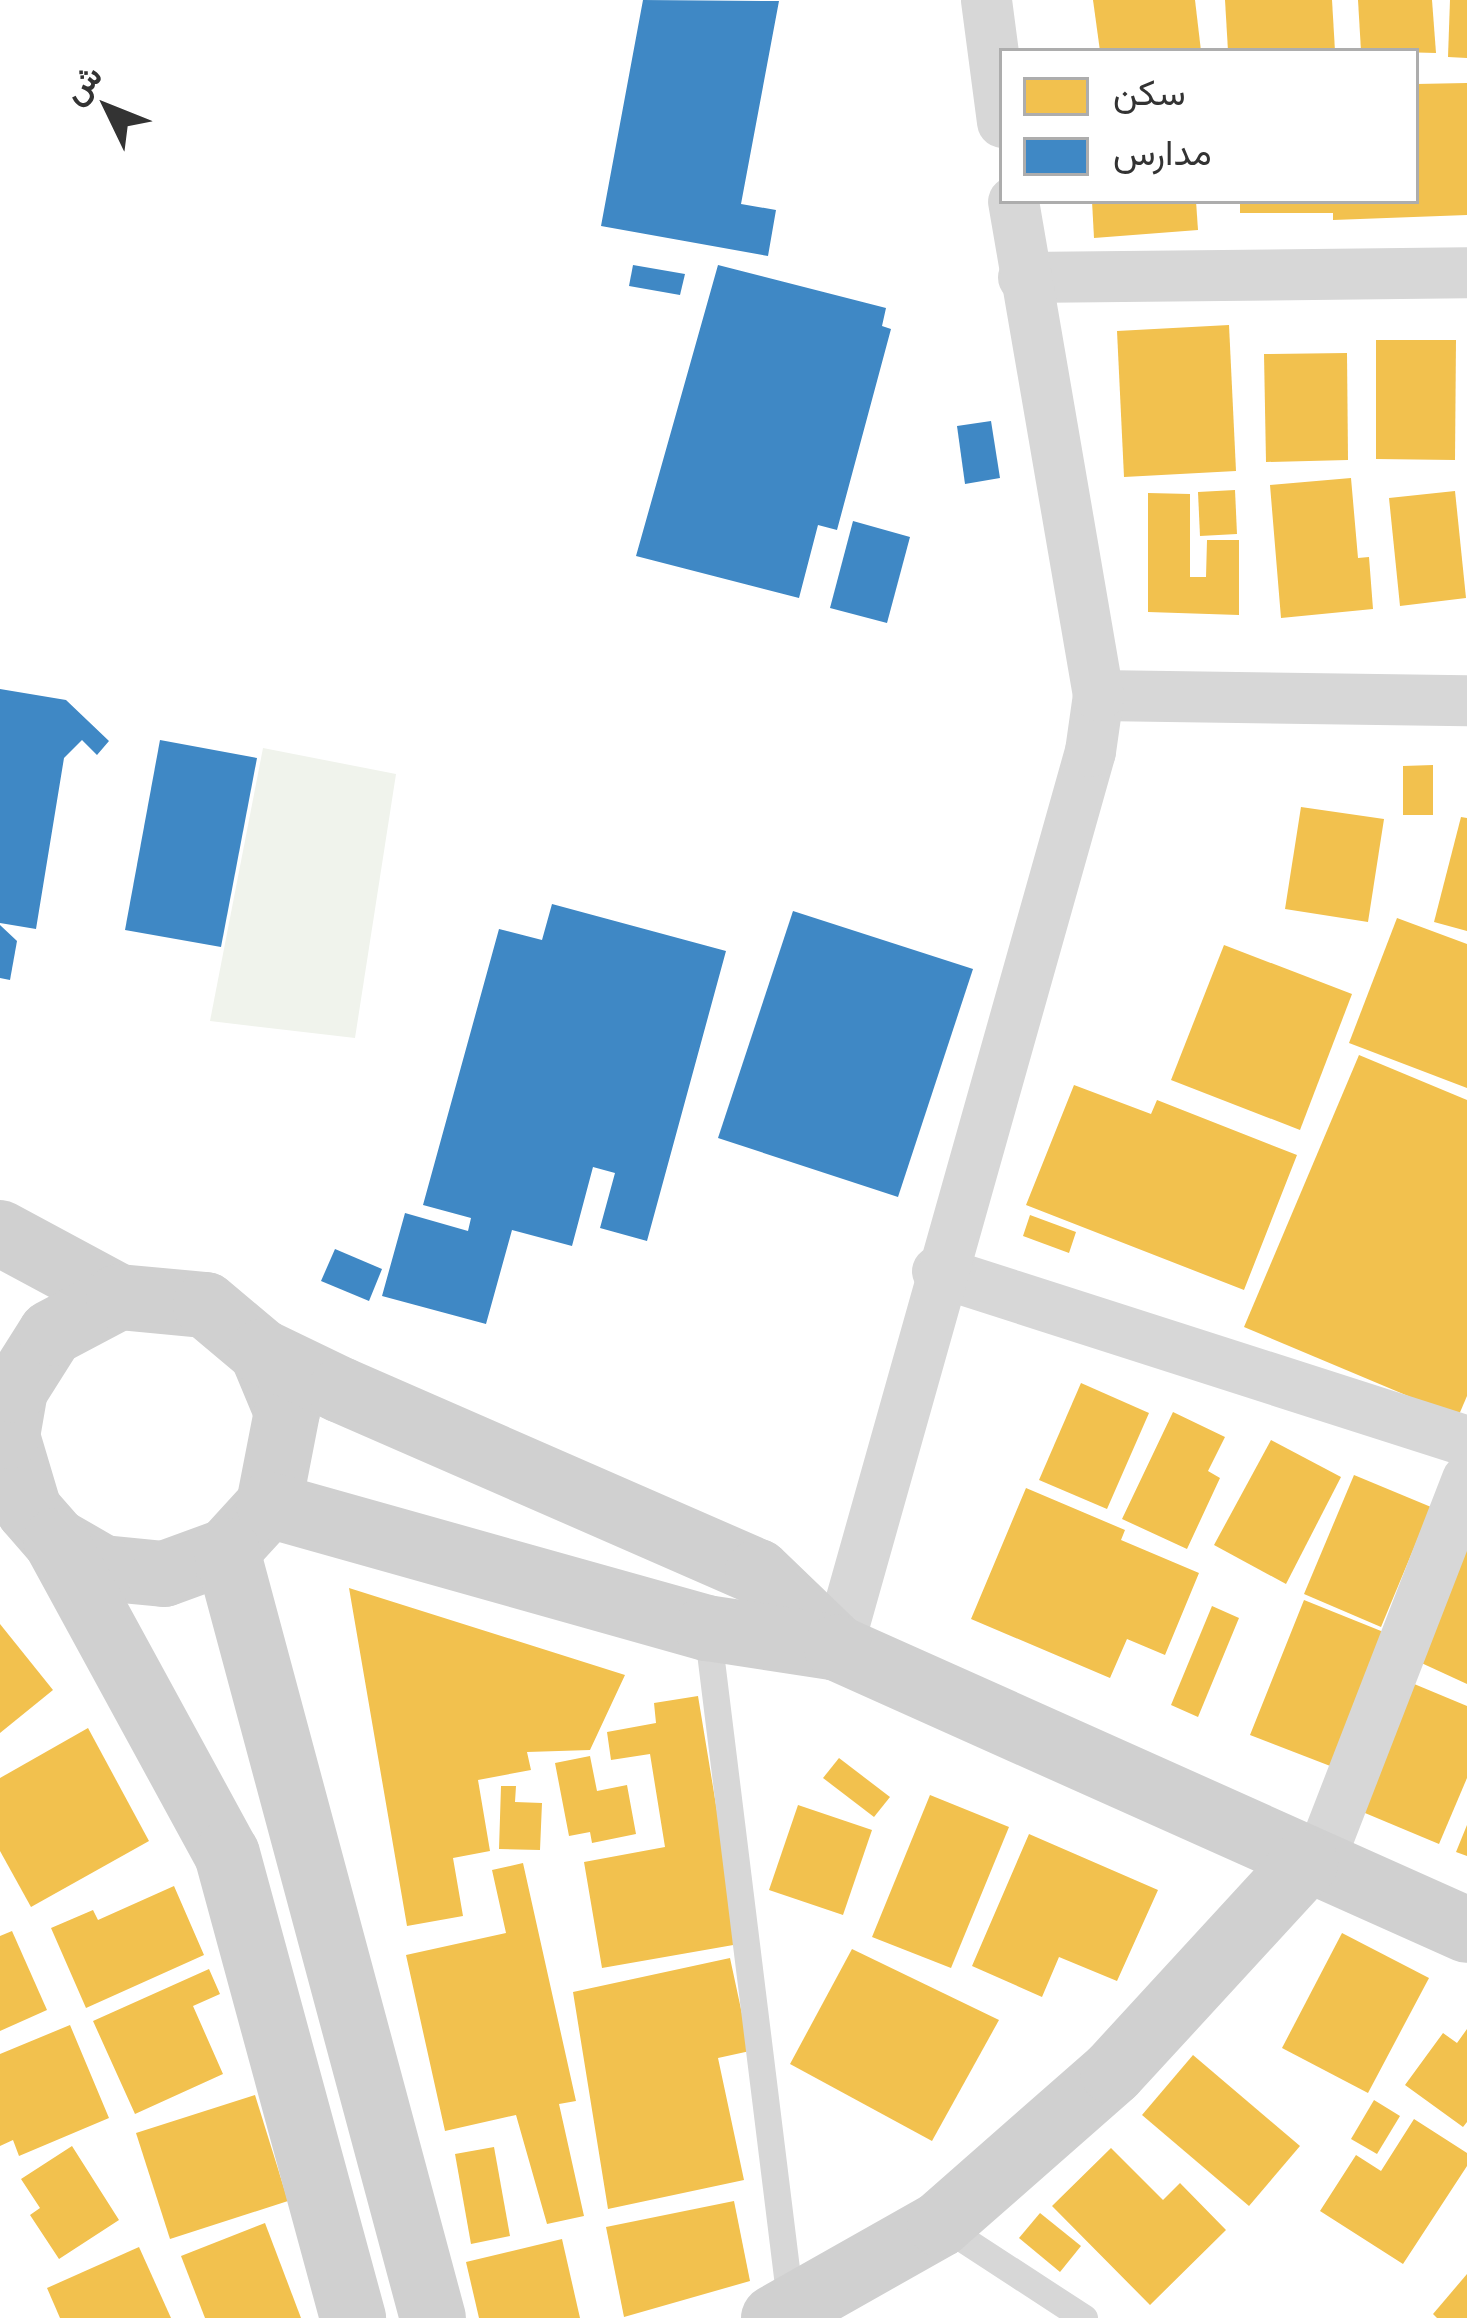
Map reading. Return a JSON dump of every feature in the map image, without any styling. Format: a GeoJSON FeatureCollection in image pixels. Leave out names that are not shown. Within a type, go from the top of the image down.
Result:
{"type":"FeatureCollection","features":[{"type":"Feature","properties":{"kind":"main road"},"geometry":{"type":"LineString","coordinates":[[0,1233],[119,1297],[206,1305],[262,1352],[758,1572],[837,1648]]}},
{"type":"Feature","properties":{"kind":"main road"},"geometry":{"type":"LineString","coordinates":[[119,1297],[51,1333],[15,1390],[7,1436],[8,1473],[56,1541],[227,1854],[353,2318]]}},
{"type":"Feature","properties":{"kind":"main road"},"geometry":{"type":"LineString","coordinates":[[262,1352],[287,1412],[248,1528],[433,2318]]}},
{"type":"Feature","properties":{"kind":"main road"},"geometry":{"type":"LineString","coordinates":[[56,1541],[104,1568],[164,1574],[248,1528],[707,1628],[837,1648],[1311,1865],[1467,1930]]}},
{"type":"Feature","properties":{"kind":"main road"},"geometry":{"type":"LineString","coordinates":[[783,2314],[940,2224],[1113,2072],[1311,1865]]}},
{"type":"Feature","properties":{"kind":"street"},"geometry":{"type":"LineString","coordinates":[[986,0],[999,99]]}},
{"type":"Feature","properties":{"kind":"street"},"geometry":{"type":"LineString","coordinates":[[837,1648],[937,1271],[1090,751],[1098,695],[1012,204]]}},
{"type":"Feature","properties":{"kind":"street"},"geometry":{"type":"LineString","coordinates":[[1023,277],[1467,272]]}},
{"type":"Feature","properties":{"kind":"street"},"geometry":{"type":"LineString","coordinates":[[1098,695],[1467,700]]}},
{"type":"Feature","properties":{"kind":"street"},"geometry":{"type":"LineString","coordinates":[[937,1271],[1467,1441]]}},
{"type":"Feature","properties":{"kind":"street"},"geometry":{"type":"LineString","coordinates":[[1311,1865],[1464,1494]]}},
{"type":"Feature","properties":{"kind":"lane"},"geometry":{"type":"LineString","coordinates":[[707,1628],[783,2314]]}},
{"type":"Feature","properties":{"kind":"lane"},"geometry":{"type":"LineString","coordinates":[[940,2224],[1084,2318]]}},
{"type":"Feature","properties":{"kind":"shaded area"},"geometry":{"type":"Polygon","coordinates":[[[263,748],[396,774],[355,1038],[210,1021],[263,748]]]}},
{"type":"Feature","properties":{"kind":"building: سكن"},"geometry":{"type":"Polygon","coordinates":[[[1093,0],[1195,0],[1201,48],[1100,48],[1093,0]]]}},
{"type":"Feature","properties":{"kind":"building: سكن"},"geometry":{"type":"Polygon","coordinates":[[[1225,0],[1332,0],[1335,48],[1228,48],[1225,0]]]}},
{"type":"Feature","properties":{"kind":"building: سكن"},"geometry":{"type":"Polygon","coordinates":[[[1358,0],[1432,0],[1436,53],[1419,53],[1419,48],[1361,48],[1358,0]]]}},
{"type":"Feature","properties":{"kind":"building: سكن"},"geometry":{"type":"Polygon","coordinates":[[[1450,0],[1467,0],[1467,58],[1448,57],[1450,0]]]}},
{"type":"Feature","properties":{"kind":"building: سكن"},"geometry":{"type":"Polygon","coordinates":[[[1467,83],[1467,215],[1333,220],[1333,213],[1240,213],[1240,204],[1419,204],[1419,84],[1467,83]]]}},
{"type":"Feature","properties":{"kind":"building: سكن"},"geometry":{"type":"Polygon","coordinates":[[[1092,204],[1196,204],[1198,230],[1094,238],[1092,204]]]}},
{"type":"Feature","properties":{"kind":"building: سكن"},"geometry":{"type":"Polygon","coordinates":[[[1229,325],[1236,471],[1124,477],[1117,331],[1229,325]]]}},
{"type":"Feature","properties":{"kind":"building: سكن"},"geometry":{"type":"Polygon","coordinates":[[[1376,340],[1456,340],[1455,460],[1376,459],[1376,340]]]}},
{"type":"Feature","properties":{"kind":"building: سكن"},"geometry":{"type":"Polygon","coordinates":[[[1347,353],[1348,460],[1266,462],[1264,354],[1347,353]]]}},
{"type":"Feature","properties":{"kind":"building: سكن"},"geometry":{"type":"Polygon","coordinates":[[[1351,478],[1358,558],[1369,557],[1373,609],[1281,618],[1270,485],[1351,478]]]}},
{"type":"Feature","properties":{"kind":"building: سكن"},"geometry":{"type":"Polygon","coordinates":[[[1235,490],[1237,534],[1200,536],[1198,492],[1235,490]]]}},
{"type":"Feature","properties":{"kind":"building: سكن"},"geometry":{"type":"Polygon","coordinates":[[[1455,491],[1466,598],[1400,606],[1389,498],[1455,491]]]}},
{"type":"Feature","properties":{"kind":"building: سكن"},"geometry":{"type":"Polygon","coordinates":[[[1148,493],[1190,494],[1190,577],[1206,577],[1207,540],[1239,540],[1239,615],[1148,612],[1148,493]]]}},
{"type":"Feature","properties":{"kind":"building: سكن"},"geometry":{"type":"Polygon","coordinates":[[[1433,765],[1433,815],[1403,815],[1403,766],[1433,765]]]}},
{"type":"Feature","properties":{"kind":"building: سكن"},"geometry":{"type":"Polygon","coordinates":[[[1301,807],[1384,819],[1368,922],[1285,909],[1301,807]]]}},
{"type":"Feature","properties":{"kind":"building: سكن"},"geometry":{"type":"Polygon","coordinates":[[[1461,817],[1467,818],[1467,931],[1434,922],[1461,817]]]}},
{"type":"Feature","properties":{"kind":"building: سكن"},"geometry":{"type":"Polygon","coordinates":[[[1397,918],[1467,944],[1467,1088],[1349,1043],[1397,918]]]}},
{"type":"Feature","properties":{"kind":"building: سكن"},"geometry":{"type":"Polygon","coordinates":[[[1224,945],[1352,994],[1300,1130],[1171,1080],[1224,945]]]}},
{"type":"Feature","properties":{"kind":"building: سكن"},"geometry":{"type":"Polygon","coordinates":[[[1359,1055],[1467,1100],[1467,1396],[1458,1417],[1244,1327],[1359,1055]]]}},
{"type":"Feature","properties":{"kind":"building: سكن"},"geometry":{"type":"Polygon","coordinates":[[[1074,1085],[1151,1114],[1157,1100],[1297,1155],[1244,1290],[1026,1205],[1074,1085]]]}},
{"type":"Feature","properties":{"kind":"building: سكن"},"geometry":{"type":"Polygon","coordinates":[[[1030,1215],[1076,1232],[1069,1253],[1023,1236],[1030,1215]]]}},
{"type":"Feature","properties":{"kind":"building: سكن"},"geometry":{"type":"Polygon","coordinates":[[[1081,1383],[1149,1413],[1107,1509],[1039,1480],[1081,1383]]]}},
{"type":"Feature","properties":{"kind":"building: سكن"},"geometry":{"type":"Polygon","coordinates":[[[1173,1412],[1225,1437],[1208,1471],[1220,1478],[1187,1549],[1122,1519],[1173,1412]]]}},
{"type":"Feature","properties":{"kind":"building: سكن"},"geometry":{"type":"Polygon","coordinates":[[[1271,1440],[1341,1477],[1286,1584],[1214,1545],[1271,1440]]]}},
{"type":"Feature","properties":{"kind":"building: سكن"},"geometry":{"type":"Polygon","coordinates":[[[1354,1475],[1431,1507],[1381,1627],[1304,1594],[1354,1475]]]}},
{"type":"Feature","properties":{"kind":"building: سكن"},"geometry":{"type":"Polygon","coordinates":[[[1026,1488],[1125,1530],[1121,1540],[1199,1573],[1165,1655],[1127,1639],[1110,1678],[971,1619],[1026,1488]]]}},
{"type":"Feature","properties":{"kind":"building: سكن"},"geometry":{"type":"Polygon","coordinates":[[[1467,1537],[1467,1684],[1404,1655],[1467,1537]]]}},
{"type":"Feature","properties":{"kind":"building: سكن"},"geometry":{"type":"Polygon","coordinates":[[[349,1588],[625,1675],[590,1750],[527,1752],[531,1770],[478,1780],[490,1851],[453,1858],[463,1916],[407,1926],[349,1588]]]}},
{"type":"Feature","properties":{"kind":"building: سكن"},"geometry":{"type":"Polygon","coordinates":[[[1304,1600],[1391,1635],[1338,1769],[1250,1735],[1304,1600]]]}},
{"type":"Feature","properties":{"kind":"building: سكن"},"geometry":{"type":"Polygon","coordinates":[[[1212,1606],[1239,1618],[1198,1717],[1171,1705],[1212,1606]]]}},
{"type":"Feature","properties":{"kind":"building: سكن"},"geometry":{"type":"Polygon","coordinates":[[[0,1624],[53,1690],[0,1733],[0,1624]]]}},
{"type":"Feature","properties":{"kind":"building: سكن"},"geometry":{"type":"Polygon","coordinates":[[[1407,1681],[1467,1706],[1467,1778],[1439,1844],[1353,1808],[1407,1681]]]}},
{"type":"Feature","properties":{"kind":"building: سكن"},"geometry":{"type":"Polygon","coordinates":[[[698,1696],[739,1944],[602,1968],[584,1862],[665,1847],[650,1754],[611,1760],[607,1732],[656,1723],[654,1703],[698,1696]]]}},
{"type":"Feature","properties":{"kind":"building: سكن"},"geometry":{"type":"Polygon","coordinates":[[[88,1728],[149,1841],[31,1907],[0,1851],[0,1778],[88,1728]]]}},
{"type":"Feature","properties":{"kind":"building: سكن"},"geometry":{"type":"Polygon","coordinates":[[[590,1756],[597,1791],[627,1785],[636,1834],[592,1843],[590,1832],[569,1836],[555,1763],[590,1756]]]}},
{"type":"Feature","properties":{"kind":"building: سكن"},"geometry":{"type":"Polygon","coordinates":[[[839,1758],[890,1797],[874,1817],[823,1778],[839,1758]]]}},
{"type":"Feature","properties":{"kind":"building: سكن"},"geometry":{"type":"Polygon","coordinates":[[[501,1786],[516,1786],[515,1802],[542,1803],[540,1850],[499,1849],[501,1786]]]}},
{"type":"Feature","properties":{"kind":"building: سكن"},"geometry":{"type":"Polygon","coordinates":[[[930,1795],[1009,1827],[951,1968],[872,1937],[930,1795]]]}},
{"type":"Feature","properties":{"kind":"building: سكن"},"geometry":{"type":"Polygon","coordinates":[[[798,1805],[872,1830],[843,1915],[769,1890],[798,1805]]]}},
{"type":"Feature","properties":{"kind":"building: سكن"},"geometry":{"type":"Polygon","coordinates":[[[1467,1825],[1467,1856],[1456,1852],[1467,1825]]]}},
{"type":"Feature","properties":{"kind":"building: سكن"},"geometry":{"type":"Polygon","coordinates":[[[1029,1834],[1158,1890],[1117,1981],[1059,1957],[1042,1997],[972,1966],[1029,1834]]]}},
{"type":"Feature","properties":{"kind":"building: سكن"},"geometry":{"type":"Polygon","coordinates":[[[523,1863],[576,2101],[559,2104],[584,2216],[547,2224],[516,2115],[445,2131],[406,1955],[506,1933],[492,1870],[523,1863]]]}},
{"type":"Feature","properties":{"kind":"building: سكن"},"geometry":{"type":"Polygon","coordinates":[[[174,1886],[204,1955],[86,2008],[51,1928],[93,1910],[98,1920],[174,1886]]]}},
{"type":"Feature","properties":{"kind":"building: سكن"},"geometry":{"type":"Polygon","coordinates":[[[12,1931],[47,2010],[0,2031],[0,1936],[12,1931]]]}},
{"type":"Feature","properties":{"kind":"building: سكن"},"geometry":{"type":"Polygon","coordinates":[[[1342,1933],[1429,1978],[1368,2093],[1282,2048],[1342,1933]]]}},
{"type":"Feature","properties":{"kind":"building: سكن"},"geometry":{"type":"Polygon","coordinates":[[[852,1949],[999,2020],[932,2141],[790,2064],[852,1949]]]}},
{"type":"Feature","properties":{"kind":"building: سكن"},"geometry":{"type":"Polygon","coordinates":[[[730,1958],[750,2051],[718,2058],[744,2180],[608,2209],[573,1992],[730,1958]]]}},
{"type":"Feature","properties":{"kind":"building: سكن"},"geometry":{"type":"Polygon","coordinates":[[[209,1969],[220,1994],[193,2006],[223,2074],[135,2114],[93,2021],[209,1969]]]}},
{"type":"Feature","properties":{"kind":"building: سكن"},"geometry":{"type":"Polygon","coordinates":[[[70,2025],[109,2118],[19,2156],[13,2140],[0,2146],[0,2054],[70,2025]]]}},
{"type":"Feature","properties":{"kind":"building: سكن"},"geometry":{"type":"Polygon","coordinates":[[[1467,2029],[1467,2122],[1463,2127],[1405,2085],[1443,2033],[1457,2043],[1467,2029]]]}},
{"type":"Feature","properties":{"kind":"building: سكن"},"geometry":{"type":"Polygon","coordinates":[[[1193,2055],[1300,2146],[1249,2206],[1142,2115],[1193,2055]]]}},
{"type":"Feature","properties":{"kind":"building: سكن"},"geometry":{"type":"Polygon","coordinates":[[[255,2095],[288,2201],[170,2239],[136,2133],[255,2095]]]}},
{"type":"Feature","properties":{"kind":"building: سكن"},"geometry":{"type":"Polygon","coordinates":[[[1374,2100],[1400,2116],[1377,2154],[1351,2139],[1374,2100]]]}},
{"type":"Feature","properties":{"kind":"building: سكن"},"geometry":{"type":"Polygon","coordinates":[[[1414,2119],[1467,2153],[1467,2166],[1403,2264],[1320,2211],[1356,2155],[1381,2171],[1414,2119]]]}},
{"type":"Feature","properties":{"kind":"building: سكن"},"geometry":{"type":"Polygon","coordinates":[[[72,2146],[119,2220],[59,2259],[30,2215],[40,2208],[21,2179],[72,2146]]]}},
{"type":"Feature","properties":{"kind":"building: سكن"},"geometry":{"type":"Polygon","coordinates":[[[494,2147],[510,2236],[471,2244],[455,2154],[494,2147]]]}},
{"type":"Feature","properties":{"kind":"building: سكن"},"geometry":{"type":"Polygon","coordinates":[[[1111,2148],[1163,2200],[1180,2183],[1226,2230],[1150,2305],[1052,2206],[1111,2148]]]}},
{"type":"Feature","properties":{"kind":"building: سكن"},"geometry":{"type":"Polygon","coordinates":[[[734,2201],[750,2281],[624,2317],[606,2227],[734,2201]]]}},
{"type":"Feature","properties":{"kind":"building: سكن"},"geometry":{"type":"Polygon","coordinates":[[[1040,2213],[1081,2246],[1060,2272],[1019,2238],[1040,2213]]]}},
{"type":"Feature","properties":{"kind":"building: سكن"},"geometry":{"type":"Polygon","coordinates":[[[265,2223],[301,2318],[205,2318],[181,2256],[265,2223]]]}},
{"type":"Feature","properties":{"kind":"building: سكن"},"geometry":{"type":"Polygon","coordinates":[[[562,2239],[580,2318],[479,2318],[466,2262],[562,2239]]]}},
{"type":"Feature","properties":{"kind":"building: سكن"},"geometry":{"type":"Polygon","coordinates":[[[139,2247],[171,2318],[60,2318],[47,2288],[139,2247]]]}},
{"type":"Feature","properties":{"kind":"building: سكن"},"geometry":{"type":"Polygon","coordinates":[[[1467,2274],[1467,2318],[1437,2318],[1433,2314],[1467,2274]]]}},
{"type":"Feature","properties":{"kind":"building: مدارس"},"geometry":{"type":"Polygon","coordinates":[[[643,0],[779,1],[741,204],[776,210],[768,256],[601,226],[643,0]]]}},
{"type":"Feature","properties":{"kind":"building: مدارس"},"geometry":{"type":"Polygon","coordinates":[[[633,265],[685,274],[680,295],[629,286],[633,265]]]}},
{"type":"Feature","properties":{"kind":"building: مدارس"},"geometry":{"type":"Polygon","coordinates":[[[718,265],[886,308],[882,326],[891,329],[837,530],[818,525],[799,598],[636,556],[718,265]]]}},
{"type":"Feature","properties":{"kind":"building: مدارس"},"geometry":{"type":"Polygon","coordinates":[[[991,421],[1000,478],[965,484],[957,426],[991,421]]]}},
{"type":"Feature","properties":{"kind":"building: مدارس"},"geometry":{"type":"Polygon","coordinates":[[[853,521],[910,537],[887,623],[830,608],[853,521]]]}},
{"type":"Feature","properties":{"kind":"building: مدارس"},"geometry":{"type":"Polygon","coordinates":[[[0,689],[66,700],[109,741],[97,755],[82,740],[64,758],[36,929],[0,923],[0,689]]]}},
{"type":"Feature","properties":{"kind":"building: مدارس"},"geometry":{"type":"Polygon","coordinates":[[[160,740],[257,758],[221,947],[125,930],[160,740]]]}},
{"type":"Feature","properties":{"kind":"building: مدارس"},"geometry":{"type":"Polygon","coordinates":[[[552,904],[726,951],[647,1241],[600,1228],[615,1173],[593,1167],[572,1246],[512,1230],[486,1324],[382,1296],[405,1213],[468,1231],[471,1218],[423,1205],[499,929],[542,940],[552,904]]]}},
{"type":"Feature","properties":{"kind":"building: مدارس"},"geometry":{"type":"Polygon","coordinates":[[[793,911],[973,969],[898,1197],[718,1138],[793,911]]]}},
{"type":"Feature","properties":{"kind":"building: مدارس"},"geometry":{"type":"Polygon","coordinates":[[[0,925],[17,941],[10,980],[0,978],[0,925]]]}},
{"type":"Feature","properties":{"kind":"building: مدارس"},"geometry":{"type":"Polygon","coordinates":[[[335,1249],[382,1269],[369,1301],[321,1281],[335,1249]]]}}]}
